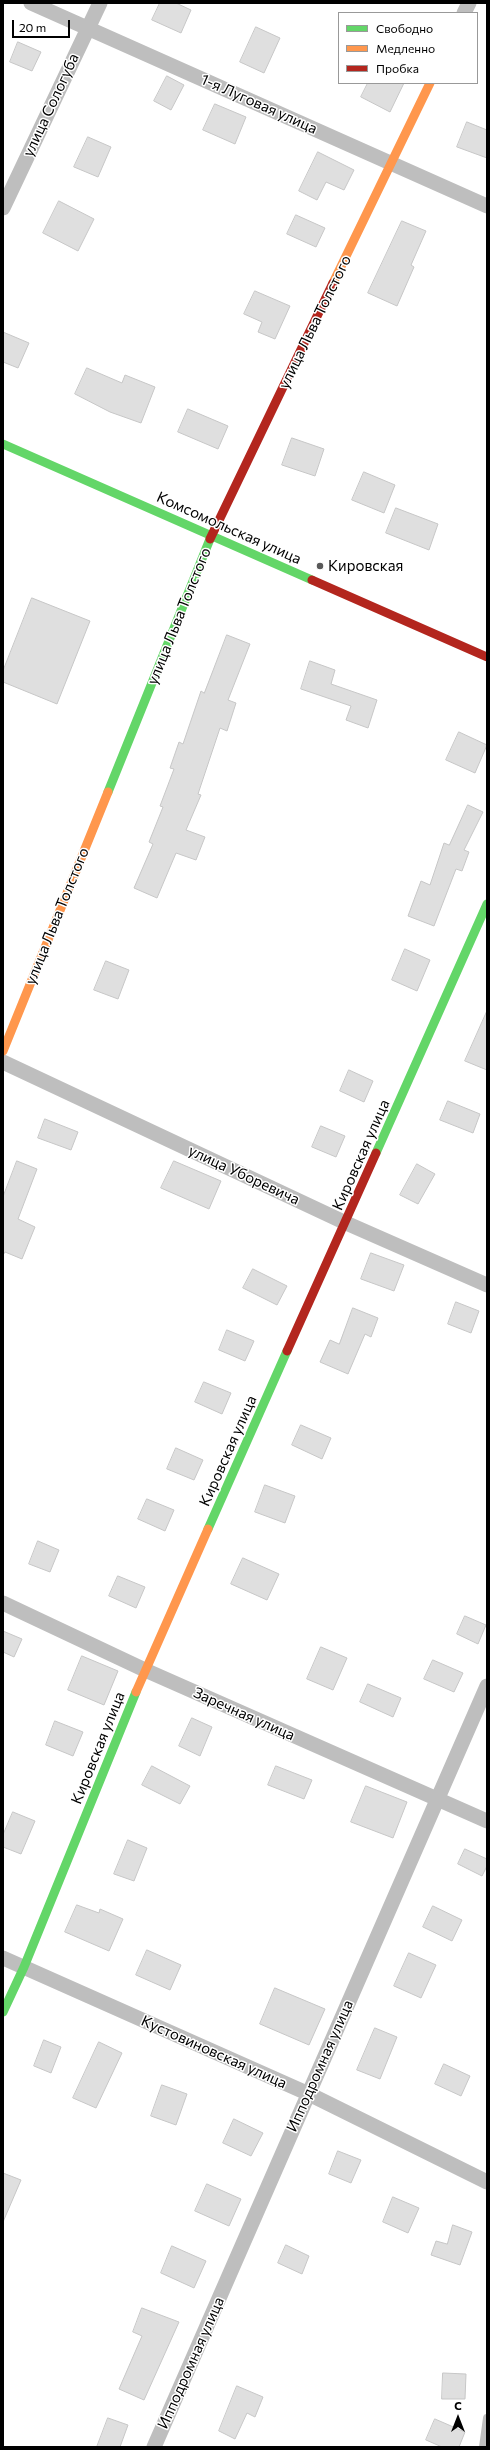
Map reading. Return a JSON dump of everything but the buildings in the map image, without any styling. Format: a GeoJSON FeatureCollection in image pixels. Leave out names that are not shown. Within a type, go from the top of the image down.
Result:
{"type":"FeatureCollection","features":[{"type":"Feature","properties":{"kind":"street","name":"1-я Луговая улица"},"geometry":{"type":"LineString","coordinates":[[31,3],[487,206]]}},
{"type":"Feature","properties":{"kind":"street","name":"улица Сологуба"},"geometry":{"type":"LineString","coordinates":[[3,208],[100,3]]}},
{"type":"Feature","properties":{"kind":"street"},"geometry":{"type":"LineString","coordinates":[[464,12],[469,3]]}},
{"type":"Feature","properties":{"kind":"street","name":"улица Льва Толстого"},"geometry":{"type":"LineString","coordinates":[[3,1051],[211,536],[430,84]]}},
{"type":"Feature","properties":{"kind":"street","name":"Комсомольская улица"},"geometry":{"type":"LineString","coordinates":[[3,444],[487,657]]}},
{"type":"Feature","properties":{"kind":"street","name":"Кировская улица"},"geometry":{"type":"LineString","coordinates":[[3,2012],[24,1967],[144,1670],[346,1223],[487,904]]}},
{"type":"Feature","properties":{"kind":"street","name":"улица Уборевича"},"geometry":{"type":"LineString","coordinates":[[3,1062],[346,1223],[487,1285]]}},
{"type":"Feature","properties":{"kind":"street","name":"Заречная улица"},"geometry":{"type":"LineString","coordinates":[[3,1603],[144,1670],[487,1821]]}},
{"type":"Feature","properties":{"kind":"street","name":"Ипподромная улица"},"geometry":{"type":"LineString","coordinates":[[154,2447],[487,1686]]}},
{"type":"Feature","properties":{"kind":"street","name":"Кустовиновская улица"},"geometry":{"type":"LineString","coordinates":[[3,1958],[309,2094],[487,2182]]}},
{"type":"Feature","properties":{"kind":"lane"},"geometry":{"type":"LineString","coordinates":[[482,2447],[487,2418]]}},
{"type":"Feature","properties":{"kind":"traffic: fast"},"geometry":{"type":"LineString","coordinates":[[3,444],[312,580]]}},
{"type":"Feature","properties":{"kind":"traffic: fast"},"geometry":{"type":"LineString","coordinates":[[108,792],[210,539]]}},
{"type":"Feature","properties":{"kind":"traffic: fast"},"geometry":{"type":"LineString","coordinates":[[376,1153],[487,904]]}},
{"type":"Feature","properties":{"kind":"traffic: fast"},"geometry":{"type":"LineString","coordinates":[[208,1529],[287,1351]]}},
{"type":"Feature","properties":{"kind":"traffic: fast"},"geometry":{"type":"LineString","coordinates":[[3,2012],[24,1967],[136,1692]]}},
{"type":"Feature","properties":{"kind":"traffic: slow"},"geometry":{"type":"LineString","coordinates":[[333,283],[430,84]]}},
{"type":"Feature","properties":{"kind":"traffic: slow"},"geometry":{"type":"LineString","coordinates":[[3,1051],[108,792]]}},
{"type":"Feature","properties":{"kind":"traffic: slow"},"geometry":{"type":"LineString","coordinates":[[136,1692],[208,1529]]}},
{"type":"Feature","properties":{"kind":"traffic: jam"},"geometry":{"type":"LineString","coordinates":[[210,539],[333,283]]}},
{"type":"Feature","properties":{"kind":"traffic: jam"},"geometry":{"type":"LineString","coordinates":[[312,580],[487,657]]}},
{"type":"Feature","properties":{"kind":"traffic: jam"},"geometry":{"type":"LineString","coordinates":[[287,1351],[376,1153]]}},
{"type":"Feature","properties":{"kind":"place","name":"Кировская"},"geometry":{"type":"Point","coordinates":[320,566]}}]}
